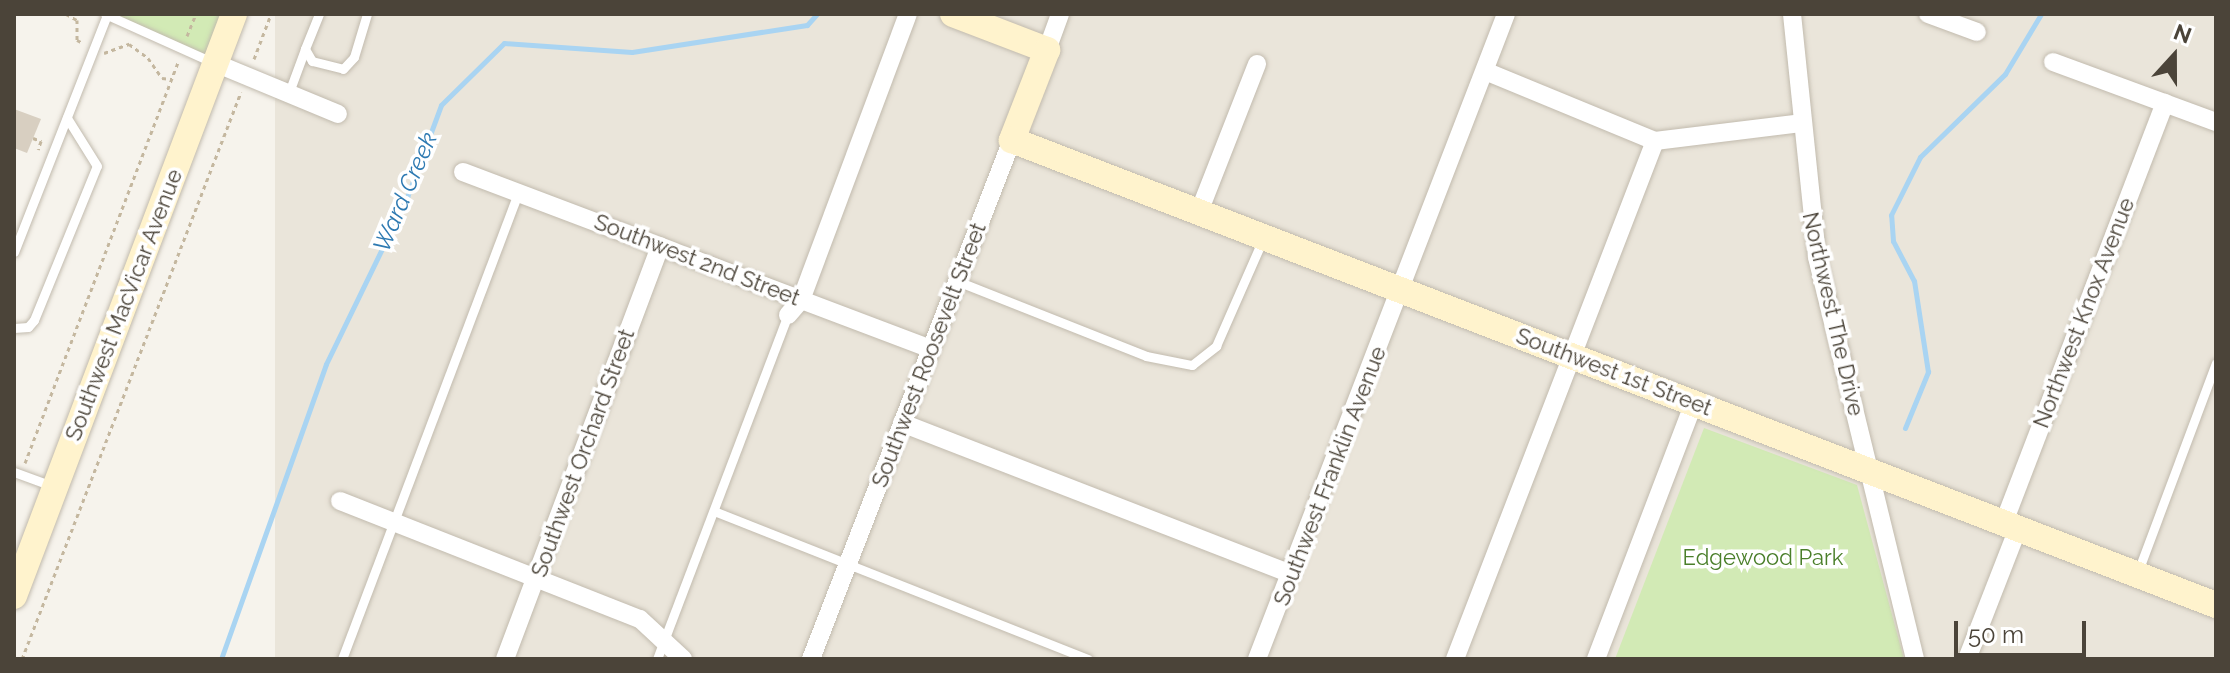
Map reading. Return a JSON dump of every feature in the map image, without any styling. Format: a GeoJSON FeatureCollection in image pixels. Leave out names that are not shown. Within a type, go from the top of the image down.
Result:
{"type":"FeatureCollection","features":[{"type":"Feature","properties":{"kind":"street","name":"Southwest MacVicar Avenue"},"geometry":{"type":"LineString","coordinates":[[14,596],[234,14]]}},
{"type":"Feature","properties":{"kind":"street"},"geometry":{"type":"LineString","coordinates":[[788,315],[801,300],[908,14]]}},
{"type":"Feature","properties":{"kind":"street"},"geometry":{"type":"LineString","coordinates":[[953,14],[1047,50],[1060,14]]}},
{"type":"Feature","properties":{"kind":"street","name":"Southwest Franklin Avenue"},"geometry":{"type":"LineString","coordinates":[[1257,659],[1506,14]]}},
{"type":"Feature","properties":{"kind":"street","name":"Northwest The Drive"},"geometry":{"type":"LineString","coordinates":[[1792,14],[1817,257],[1915,659]]}},
{"type":"Feature","properties":{"kind":"street"},"geometry":{"type":"LineString","coordinates":[[1928,14],[1977,32]]}},
{"type":"Feature","properties":{"kind":"street","name":"Southwest Roosevelt Street"},"geometry":{"type":"LineString","coordinates":[[811,659],[1047,50]]}},
{"type":"Feature","properties":{"kind":"street"},"geometry":{"type":"LineString","coordinates":[[2053,62],[2216,122]]}},
{"type":"Feature","properties":{"kind":"street"},"geometry":{"type":"LineString","coordinates":[[215,63],[246,79],[338,114]]}},
{"type":"Feature","properties":{"kind":"street"},"geometry":{"type":"LineString","coordinates":[[1199,212],[1257,64]]}},
{"type":"Feature","properties":{"kind":"street"},"geometry":{"type":"LineString","coordinates":[[1485,71],[1655,141],[1801,123]]}},
{"type":"Feature","properties":{"kind":"street","name":"Northwest Knox Avenue"},"geometry":{"type":"LineString","coordinates":[[1967,659],[2011,525],[2165,103]]}},
{"type":"Feature","properties":{"kind":"street","name":"Southwest 1st Street"},"geometry":{"type":"LineString","coordinates":[[1012,140],[2216,605]]}},
{"type":"Feature","properties":{"kind":"street"},"geometry":{"type":"LineString","coordinates":[[1455,659],[1655,141]]}},
{"type":"Feature","properties":{"kind":"street","name":"Southwest 2nd Street"},"geometry":{"type":"LineString","coordinates":[[463,172],[931,349]]}},
{"type":"Feature","properties":{"kind":"street","name":"Southwest Orchard Street"},"geometry":{"type":"LineString","coordinates":[[505,659],[660,246]]}},
{"type":"Feature","properties":{"kind":"street"},"geometry":{"type":"LineString","coordinates":[[1596,659],[1694,402]]}},
{"type":"Feature","properties":{"kind":"street"},"geometry":{"type":"LineString","coordinates":[[902,423],[1291,574]]}},
{"type":"Feature","properties":{"kind":"street"},"geometry":{"type":"LineString","coordinates":[[340,501],[640,619],[683,659]]}},
{"type":"Feature","properties":{"kind":"lane"},"geometry":{"type":"LineString","coordinates":[[14,252],[106,14],[215,63]]}},
{"type":"Feature","properties":{"kind":"lane"},"geometry":{"type":"LineString","coordinates":[[288,95],[319,14]]}},
{"type":"Feature","properties":{"kind":"lane"},"geometry":{"type":"LineString","coordinates":[[305,49],[312,61],[343,69],[354,57],[367,14]]}},
{"type":"Feature","properties":{"kind":"lane"},"geometry":{"type":"LineString","coordinates":[[14,328],[28,327],[34,320],[97,166],[67,118]]}},
{"type":"Feature","properties":{"kind":"lane"},"geometry":{"type":"LineString","coordinates":[[342,659],[395,524],[397,505],[518,193]]}},
{"type":"Feature","properties":{"kind":"lane"},"geometry":{"type":"LineString","coordinates":[[957,281],[1146,356],[1192,365],[1216,346],[1264,238]]}},
{"type":"Feature","properties":{"kind":"lane"},"geometry":{"type":"LineString","coordinates":[[657,659],[788,315]]}},
{"type":"Feature","properties":{"kind":"lane"},"geometry":{"type":"LineString","coordinates":[[2137,574],[2216,363]]}},
{"type":"Feature","properties":{"kind":"lane"},"geometry":{"type":"LineString","coordinates":[[17,473],[55,487]]}},
{"type":"Feature","properties":{"kind":"lane"},"geometry":{"type":"LineString","coordinates":[[714,511],[1088,659]]}},
{"type":"Feature","properties":{"kind":"path"},"geometry":{"type":"LineString","coordinates":[[66,14],[80,26],[77,40],[108,55],[117,46],[129,44],[148,58],[162,78],[171,79]]}},
{"type":"Feature","properties":{"kind":"path"},"geometry":{"type":"LineString","coordinates":[[22,659],[271,14]]}},
{"type":"Feature","properties":{"kind":"path"},"geometry":{"type":"LineString","coordinates":[[17,473],[195,15]]}},
{"type":"Feature","properties":{"kind":"path"},"geometry":{"type":"LineString","coordinates":[[33,138],[41,141],[37,155]]}},
{"type":"Feature","properties":{"kind":"shaded area"},"geometry":{"type":"Polygon","coordinates":[[[275,14],[2216,14],[2216,659],[275,659],[275,14]]]}},
{"type":"Feature","properties":{"kind":"green space"},"geometry":{"type":"Polygon","coordinates":[[[105,14],[234,14],[215,63],[105,14]]]}},
{"type":"Feature","properties":{"kind":"green space","name":"Edgewood Park"},"geometry":{"type":"Polygon","coordinates":[[[1704,428],[1857,485],[1904,659],[1615,659],[1704,428]]]}},
{"type":"Feature","properties":{"kind":"building"},"geometry":{"type":"Polygon","coordinates":[[[14,109],[41,119],[27,153],[14,148],[14,109]]]}},
{"type":"Feature","properties":{"kind":"waterway","name":"Ward Creek"},"geometry":{"type":"LineString","coordinates":[[221,659],[326,364],[407,197],[441,105],[504,43],[632,52],[807,25],[817,14]]}},
{"type":"Feature","properties":{"kind":"waterway"},"geometry":{"type":"LineString","coordinates":[[1905,428],[1928,372],[1914,281],[1893,241],[1891,215],[1920,157],[2005,74],[2041,14]]}}]}
